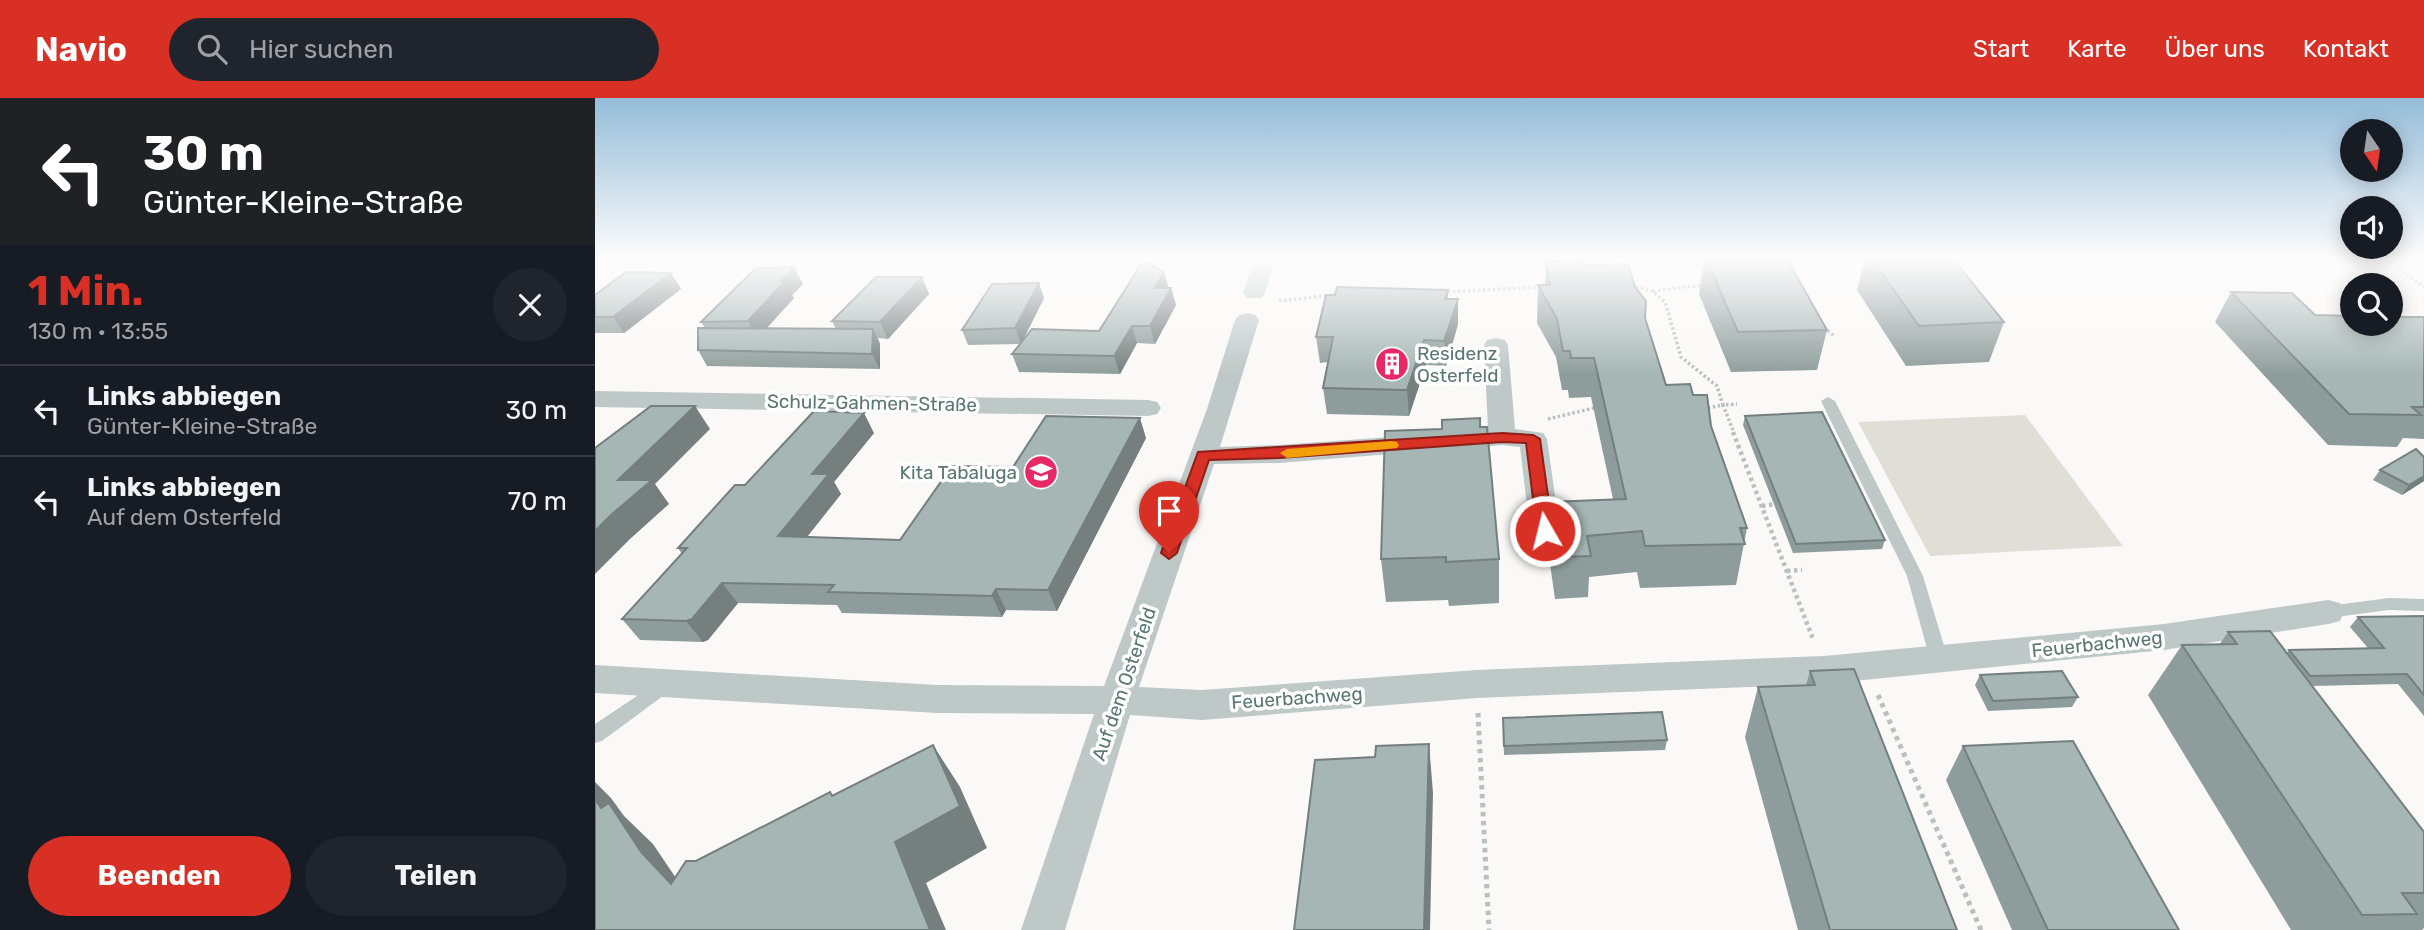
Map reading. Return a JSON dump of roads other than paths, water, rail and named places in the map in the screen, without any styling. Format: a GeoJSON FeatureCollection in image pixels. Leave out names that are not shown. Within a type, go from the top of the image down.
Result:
{"type":"FeatureCollection","features":[{"type":"Feature","properties":{"kind":"street","name":"Auf dem Osterfeld"},"geometry":{"type":"LineString","coordinates":[[1043,930],[1117,700],[1203,456],[1253,298]]}},
{"type":"Feature","properties":{"kind":"street"},"geometry":{"type":"LineString","coordinates":[[1496,345],[1502,430]]}},
{"type":"Feature","properties":{"kind":"street","name":"Schulz-Gahmen-Straße"},"geometry":{"type":"LineString","coordinates":[[595,399],[1148,408]]}},
{"type":"Feature","properties":{"kind":"street"},"geometry":{"type":"LineString","coordinates":[[1203,456],[1279,454],[1502,430],[1533,439],[1545,531]]}},
{"type":"Feature","properties":{"kind":"street","name":"Feuerbachweg"},"geometry":{"type":"LineString","coordinates":[[1117,700],[1202,705],[1477,684],[1824,670],[2164,637],[2328,612]]}},
{"type":"Feature","properties":{"kind":"street"},"geometry":{"type":"LineString","coordinates":[[595,679],[937,699],[1117,700]]}},
{"type":"Feature","properties":{"kind":"lane"},"geometry":{"type":"LineString","coordinates":[[1828,401],[1915,576],[1939,659]]}},
{"type":"Feature","properties":{"kind":"lane"},"geometry":{"type":"LineString","coordinates":[[2328,612],[2389,604],[2424,605]]}},
{"type":"Feature","properties":{"kind":"lane"},"geometry":{"type":"LineString","coordinates":[[595,735],[666,684]]}},
{"type":"Feature","properties":{"kind":"place","name":"Residenz Osterfeld"},"geometry":{"type":"Point","coordinates":[1392,364]}},
{"type":"Feature","properties":{"kind":"place","name":"Kita Tabaluga"},"geometry":{"type":"Point","coordinates":[1041,472]}}]}
